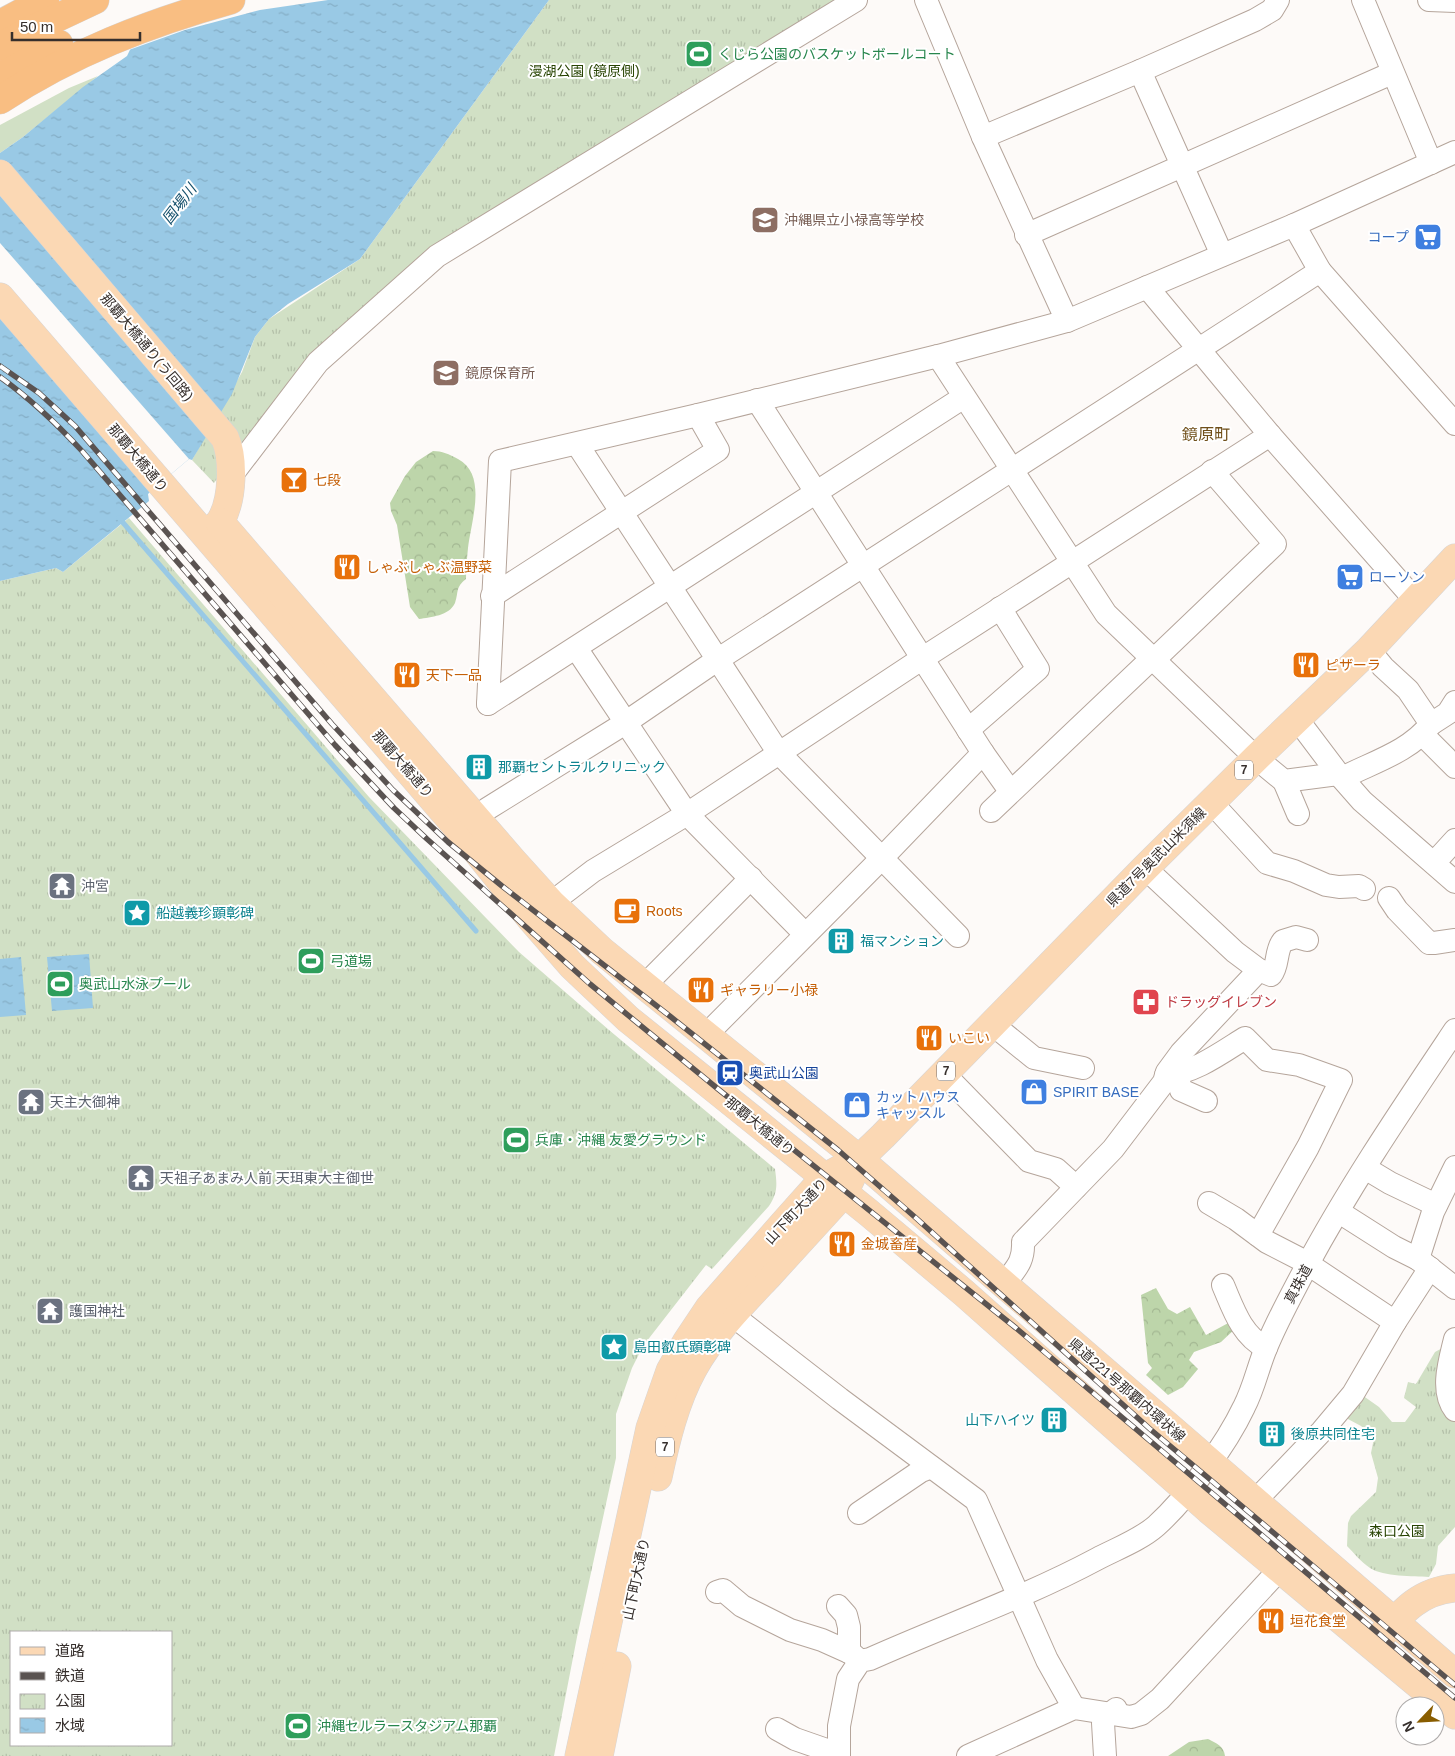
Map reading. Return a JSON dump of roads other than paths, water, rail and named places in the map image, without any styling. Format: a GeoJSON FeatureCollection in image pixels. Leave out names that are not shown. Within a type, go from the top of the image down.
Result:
{"type":"FeatureCollection","features":[{"type":"Feature","properties":{"kind":"highway"},"geometry":{"type":"LineString","coordinates":[[0,47],[95,0]]}},
{"type":"Feature","properties":{"kind":"highway"},"geometry":{"type":"LineString","coordinates":[[0,76],[81,34],[164,0]]}},
{"type":"Feature","properties":{"kind":"highway"},"geometry":{"type":"LineString","coordinates":[[0,100],[50,69],[77,55],[162,21],[231,0]]}},
{"type":"Feature","properties":{"kind":"highway"},"geometry":{"type":"LineString","coordinates":[[0,24],[43,1]]}},
{"type":"Feature","properties":{"kind":"main road","name":"那覇大橋通り(う回路)"},"geometry":{"type":"LineString","coordinates":[[0,174],[225,438],[231,456],[231,476],[225,512],[213,529]]}},
{"type":"Feature","properties":{"kind":"main road","name":"那覇大橋通り"},"geometry":{"type":"LineString","coordinates":[[0,296],[160,484],[213,529],[477,817],[551,903],[602,951],[644,986],[859,1159]]}},
{"type":"Feature","properties":{"kind":"main road","name":"那覇大橋通り"},"geometry":{"type":"LineString","coordinates":[[213,529],[531,920],[572,966],[635,1025],[835,1185]]}},
{"type":"Feature","properties":{"kind":"main road","name":"県道7号奥武山米須線"},"geometry":{"type":"LineString","coordinates":[[859,1159],[1211,802],[1369,650],[1455,558]]}},
{"type":"Feature","properties":{"kind":"main road","name":"山下町大通り"},"geometry":{"type":"LineString","coordinates":[[579,1756],[650,1428],[670,1371],[686,1341],[719,1294],[835,1185],[859,1159]]}},
{"type":"Feature","properties":{"kind":"main road","name":"県道221号那覇内環状線"},"geometry":{"type":"LineString","coordinates":[[859,1159],[1455,1674]]}},
{"type":"Feature","properties":{"kind":"main road","name":"山下町大通り"},"geometry":{"type":"LineString","coordinates":[[599,1756],[660,1465],[673,1416],[694,1368],[717,1332],[835,1185]]}},
{"type":"Feature","properties":{"kind":"main road"},"geometry":{"type":"LineString","coordinates":[[835,1185],[964,1293],[1188,1492],[1455,1716]]}},
{"type":"Feature","properties":{"kind":"main road"},"geometry":{"type":"LineString","coordinates":[[1372,1646],[1393,1622],[1420,1598],[1432,1593],[1455,1588]]}},
{"type":"Feature","properties":{"kind":"street"},"geometry":{"type":"LineString","coordinates":[[231,476],[314,366],[437,256],[856,0]]}},
{"type":"Feature","properties":{"kind":"street"},"geometry":{"type":"LineString","coordinates":[[926,0],[1026,235],[1067,321]]}},
{"type":"Feature","properties":{"kind":"street"},"geometry":{"type":"LineString","coordinates":[[983,137],[1255,20],[1272,10],[1278,0]]}},
{"type":"Feature","properties":{"kind":"street"},"geometry":{"type":"LineString","coordinates":[[1363,0],[1430,163]]}},
{"type":"Feature","properties":{"kind":"street"},"geometry":{"type":"LineString","coordinates":[[1430,0],[1455,1]]}},
{"type":"Feature","properties":{"kind":"street"},"geometry":{"type":"LineString","coordinates":[[1140,71],[1222,255]]}},
{"type":"Feature","properties":{"kind":"street"},"geometry":{"type":"LineString","coordinates":[[1026,235],[1392,73]]}},
{"type":"Feature","properties":{"kind":"street"},"geometry":{"type":"LineString","coordinates":[[964,397],[488,704],[500,461],[938,356],[1067,321],[1294,225],[1455,152]]}},
{"type":"Feature","properties":{"kind":"street"},"geometry":{"type":"LineString","coordinates":[[1294,225],[1320,271],[1455,424]]}},
{"type":"Feature","properties":{"kind":"street"},"geometry":{"type":"LineString","coordinates":[[477,817],[626,723],[717,660],[864,567],[1320,271]]}},
{"type":"Feature","properties":{"kind":"street"},"geometry":{"type":"LineString","coordinates":[[1147,287],[1270,435],[1416,601]]}},
{"type":"Feature","properties":{"kind":"street"},"geometry":{"type":"LineString","coordinates":[[938,356],[1106,614],[1256,758],[1284,781],[1298,814]]}},
{"type":"Feature","properties":{"kind":"street"},"geometry":{"type":"LineString","coordinates":[[757,400],[968,730],[1010,792]]}},
{"type":"Feature","properties":{"kind":"street"},"geometry":{"type":"LineString","coordinates":[[492,596],[718,450],[698,415]]}},
{"type":"Feature","properties":{"kind":"street"},"geometry":{"type":"LineString","coordinates":[[551,903],[593,871],[687,814],[778,752],[1270,435]]}},
{"type":"Feature","properties":{"kind":"street"},"geometry":{"type":"LineString","coordinates":[[577,444],[778,752],[958,936]]}},
{"type":"Feature","properties":{"kind":"street"},"geometry":{"type":"LineString","coordinates":[[991,811],[1274,544],[1212,471]]}},
{"type":"Feature","properties":{"kind":"street"},"geometry":{"type":"LineString","coordinates":[[968,730],[1038,669],[1000,608]]}},
{"type":"Feature","properties":{"kind":"street"},"geometry":{"type":"LineString","coordinates":[[576,648],[687,814],[805,934]]}},
{"type":"Feature","properties":{"kind":"street"},"geometry":{"type":"LineString","coordinates":[[1369,650],[1383,667],[1408,690],[1427,729],[1455,767]]}},
{"type":"Feature","properties":{"kind":"street"},"geometry":{"type":"LineString","coordinates":[[1284,781],[1340,776],[1396,753],[1448,713],[1454,706]]}},
{"type":"Feature","properties":{"kind":"street"},"geometry":{"type":"LineString","coordinates":[[1298,719],[1340,776],[1362,801],[1455,882]]}},
{"type":"Feature","properties":{"kind":"street"},"geometry":{"type":"LineString","coordinates":[[705,1036],[882,858],[983,753]]}},
{"type":"Feature","properties":{"kind":"street"},"geometry":{"type":"LineString","coordinates":[[1211,802],[1268,864],[1294,871],[1326,885],[1339,887],[1359,886],[1364,889]]}},
{"type":"Feature","properties":{"kind":"street"},"geometry":{"type":"LineString","coordinates":[[1434,863],[1455,840]]}},
{"type":"Feature","properties":{"kind":"street"},"geometry":{"type":"LineString","coordinates":[[1145,868],[1228,946],[1259,970],[1271,974],[1274,970],[1277,952],[1283,941],[1296,937],[1307,940]]}},
{"type":"Feature","properties":{"kind":"street"},"geometry":{"type":"LineString","coordinates":[[644,986],[751,878]]}},
{"type":"Feature","properties":{"kind":"street"},"geometry":{"type":"LineString","coordinates":[[1389,898],[1397,910],[1429,943],[1434,944],[1455,940]]}},
{"type":"Feature","properties":{"kind":"street"},"geometry":{"type":"LineString","coordinates":[[1004,1283],[1024,1254],[1023,1242],[1113,1149],[1171,1075],[1181,1053],[1259,970]]}},
{"type":"Feature","properties":{"kind":"street"},"geometry":{"type":"LineString","coordinates":[[992,1024],[1034,1058],[1083,1068]]}},
{"type":"Feature","properties":{"kind":"street","name":"真珠道"},"geometry":{"type":"LineString","coordinates":[[855,1657],[870,1659],[1019,1597],[1080,1568],[1154,1527],[1188,1492],[1228,1437],[1245,1406],[1266,1348],[1308,1264],[1365,1168],[1455,1030]]}},
{"type":"Feature","properties":{"kind":"street"},"geometry":{"type":"LineString","coordinates":[[1171,1075],[1213,1058],[1245,1038],[1267,1060],[1299,1065],[1341,1080],[1308,1147],[1258,1235]]}},
{"type":"Feature","properties":{"kind":"street"},"geometry":{"type":"LineString","coordinates":[[944,1074],[1028,1161],[1056,1169],[1076,1187]]}},
{"type":"Feature","properties":{"kind":"street"},"geometry":{"type":"LineString","coordinates":[[1171,1075],[1181,1090],[1206,1101]]}},
{"type":"Feature","properties":{"kind":"street"},"geometry":{"type":"LineString","coordinates":[[1255,1501],[1322,1431],[1353,1394],[1395,1322],[1424,1263],[1436,1205],[1455,1167]]}},
{"type":"Feature","properties":{"kind":"street"},"geometry":{"type":"LineString","coordinates":[[1365,1168],[1390,1183],[1436,1205]]}},
{"type":"Feature","properties":{"kind":"street"},"geometry":{"type":"LineString","coordinates":[[1209,1203],[1267,1242],[1308,1264],[1395,1322]]}},
{"type":"Feature","properties":{"kind":"street"},"geometry":{"type":"LineString","coordinates":[[1339,1212],[1394,1247],[1424,1263],[1455,1288]]}},
{"type":"Feature","properties":{"kind":"street"},"geometry":{"type":"LineString","coordinates":[[1223,1284],[1240,1324],[1253,1340],[1266,1348]]}},
{"type":"Feature","properties":{"kind":"street"},"geometry":{"type":"LineString","coordinates":[[732,1315],[840,1399],[976,1500],[1047,1660],[1074,1708]]}},
{"type":"Feature","properties":{"kind":"street"},"geometry":{"type":"LineString","coordinates":[[1455,1339],[1449,1365],[1448,1381],[1449,1400],[1455,1410]]}},
{"type":"Feature","properties":{"kind":"street"},"geometry":{"type":"LineString","coordinates":[[859,1513],[931,1467]]}},
{"type":"Feature","properties":{"kind":"street"},"geometry":{"type":"LineString","coordinates":[[968,1756],[1074,1708],[1131,1716],[1141,1714],[1160,1699],[1280,1569]]}},
{"type":"Feature","properties":{"kind":"street"},"geometry":{"type":"LineString","coordinates":[[717,1592],[723,1590],[742,1606],[790,1630],[822,1640],[855,1657]]}},
{"type":"Feature","properties":{"kind":"street"},"geometry":{"type":"LineString","coordinates":[[777,1729],[795,1739],[838,1755],[839,1726],[848,1679],[853,1670],[855,1657],[846,1614],[838,1606]]}},
{"type":"Feature","properties":{"kind":"street"},"geometry":{"type":"LineString","coordinates":[[1105,1756],[1103,1724],[1106,1717],[1113,1712]]}},
{"type":"Feature","properties":{"kind":"water","name":"国場川"},"geometry":{"type":"Polygon","coordinates":[[[154,0],[549,0],[360,259],[288,304],[269,319],[255,337],[232,394],[192,460],[189,459],[151,491],[148,494],[149,501],[63,572],[56,568],[0,581],[0,153],[23,137],[83,87],[127,56],[154,0]]]}},
{"type":"Feature","properties":{"kind":"water"},"geometry":{"type":"Polygon","coordinates":[[[89,954],[93,1008],[52,1011],[47,957],[89,954]]]}},
{"type":"Feature","properties":{"kind":"water"},"geometry":{"type":"Polygon","coordinates":[[[21,957],[26,1015],[0,1017],[0,959],[21,957]]]}},
{"type":"Feature","properties":{"kind":"waterway"},"geometry":{"type":"LineString","coordinates":[[119,518],[476,931]]}},
{"type":"Feature","properties":{"kind":"railway"},"geometry":{"type":"LineString","coordinates":[[0,366],[39,393],[75,426],[332,724],[393,790],[448,842],[838,1150],[1150,1429],[1455,1685]]}},
{"type":"Feature","properties":{"kind":"railway"},"geometry":{"type":"LineString","coordinates":[[0,377],[43,412],[82,451],[335,745],[394,808],[427,839],[590,984],[1016,1328],[1455,1698]]}},
{"type":"Feature","properties":{"kind":"place","name":"くじら公園のバスケットボールコート"},"geometry":{"type":"Point","coordinates":[699,54]}},
{"type":"Feature","properties":{"kind":"place","name":"沖縄県立小禄高等学校"},"geometry":{"type":"Point","coordinates":[765,220]}},
{"type":"Feature","properties":{"kind":"place","name":"コープ"},"geometry":{"type":"Point","coordinates":[1428,237]}},
{"type":"Feature","properties":{"kind":"place","name":"鏡原保育所"},"geometry":{"type":"Point","coordinates":[446,373]}},
{"type":"Feature","properties":{"kind":"place","name":"七段"},"geometry":{"type":"Point","coordinates":[294,480]}},
{"type":"Feature","properties":{"kind":"place","name":"しゃぶしゃぶ温野菜"},"geometry":{"type":"Point","coordinates":[347,567]}},
{"type":"Feature","properties":{"kind":"place","name":"ローソン"},"geometry":{"type":"Point","coordinates":[1350,577]}},
{"type":"Feature","properties":{"kind":"place","name":"ピザーラ"},"geometry":{"type":"Point","coordinates":[1306,665]}},
{"type":"Feature","properties":{"kind":"place","name":"天下一品"},"geometry":{"type":"Point","coordinates":[407,675]}},
{"type":"Feature","properties":{"kind":"place","name":"那覇セントラルクリニック"},"geometry":{"type":"Point","coordinates":[479,767]}},
{"type":"Feature","properties":{"kind":"place","name":"沖宮"},"geometry":{"type":"Point","coordinates":[62,886]}},
{"type":"Feature","properties":{"kind":"place","name":"Roots"},"geometry":{"type":"Point","coordinates":[627,911]}},
{"type":"Feature","properties":{"kind":"place","name":"船越義珍顕彰碑"},"geometry":{"type":"Point","coordinates":[137,913]}},
{"type":"Feature","properties":{"kind":"place","name":"福マンション"},"geometry":{"type":"Point","coordinates":[841,941]}},
{"type":"Feature","properties":{"kind":"place","name":"弓道場"},"geometry":{"type":"Point","coordinates":[311,961]}},
{"type":"Feature","properties":{"kind":"place","name":"奥武山水泳プール"},"geometry":{"type":"Point","coordinates":[60,984]}},
{"type":"Feature","properties":{"kind":"place","name":"ギャラリー小禄"},"geometry":{"type":"Point","coordinates":[701,990]}},
{"type":"Feature","properties":{"kind":"place","name":"ドラッグイレブン"},"geometry":{"type":"Point","coordinates":[1146,1002]}},
{"type":"Feature","properties":{"kind":"place","name":"いこい"},"geometry":{"type":"Point","coordinates":[929,1038]}},
{"type":"Feature","properties":{"kind":"place","name":"奥武山公園"},"geometry":{"type":"Point","coordinates":[730,1073]}},
{"type":"Feature","properties":{"kind":"place","name":"SPIRIT BASE"},"geometry":{"type":"Point","coordinates":[1034,1092]}},
{"type":"Feature","properties":{"kind":"place","name":"天主大御神"},"geometry":{"type":"Point","coordinates":[31,1102]}},
{"type":"Feature","properties":{"kind":"place","name":"カットハウス キャッスル"},"geometry":{"type":"Point","coordinates":[857,1105]}},
{"type":"Feature","properties":{"kind":"place","name":"兵庫・沖縄 友愛グラウンド"},"geometry":{"type":"Point","coordinates":[516,1140]}},
{"type":"Feature","properties":{"kind":"place","name":"天祖子あまみ人前 天珥東大主御世"},"geometry":{"type":"Point","coordinates":[141,1178]}},
{"type":"Feature","properties":{"kind":"place","name":"金城畜産"},"geometry":{"type":"Point","coordinates":[842,1244]}},
{"type":"Feature","properties":{"kind":"place","name":"護国神社"},"geometry":{"type":"Point","coordinates":[50,1311]}},
{"type":"Feature","properties":{"kind":"place","name":"島田叡氏顕彰碑"},"geometry":{"type":"Point","coordinates":[614,1347]}},
{"type":"Feature","properties":{"kind":"place","name":"山下ハイツ"},"geometry":{"type":"Point","coordinates":[1054,1420]}},
{"type":"Feature","properties":{"kind":"place","name":"後原共同住宅"},"geometry":{"type":"Point","coordinates":[1272,1434]}},
{"type":"Feature","properties":{"kind":"place","name":"垣花食堂"},"geometry":{"type":"Point","coordinates":[1271,1621]}},
{"type":"Feature","properties":{"kind":"place","name":"沖縄セルラースタジアム那覇"},"geometry":{"type":"Point","coordinates":[298,1726]}},
{"type":"Feature","properties":{"kind":"district","name":"鏡原町"},"geometry":{"type":"Point","coordinates":[1206,434]}},
{"type":"Feature","properties":{"kind":"park label","name":"漫湖公園 (鏡原側)"},"geometry":{"type":"Point","coordinates":[584,71]}},
{"type":"Feature","properties":{"kind":"park label","name":"森口公園"},"geometry":{"type":"Point","coordinates":[1397,1531]}}]}
